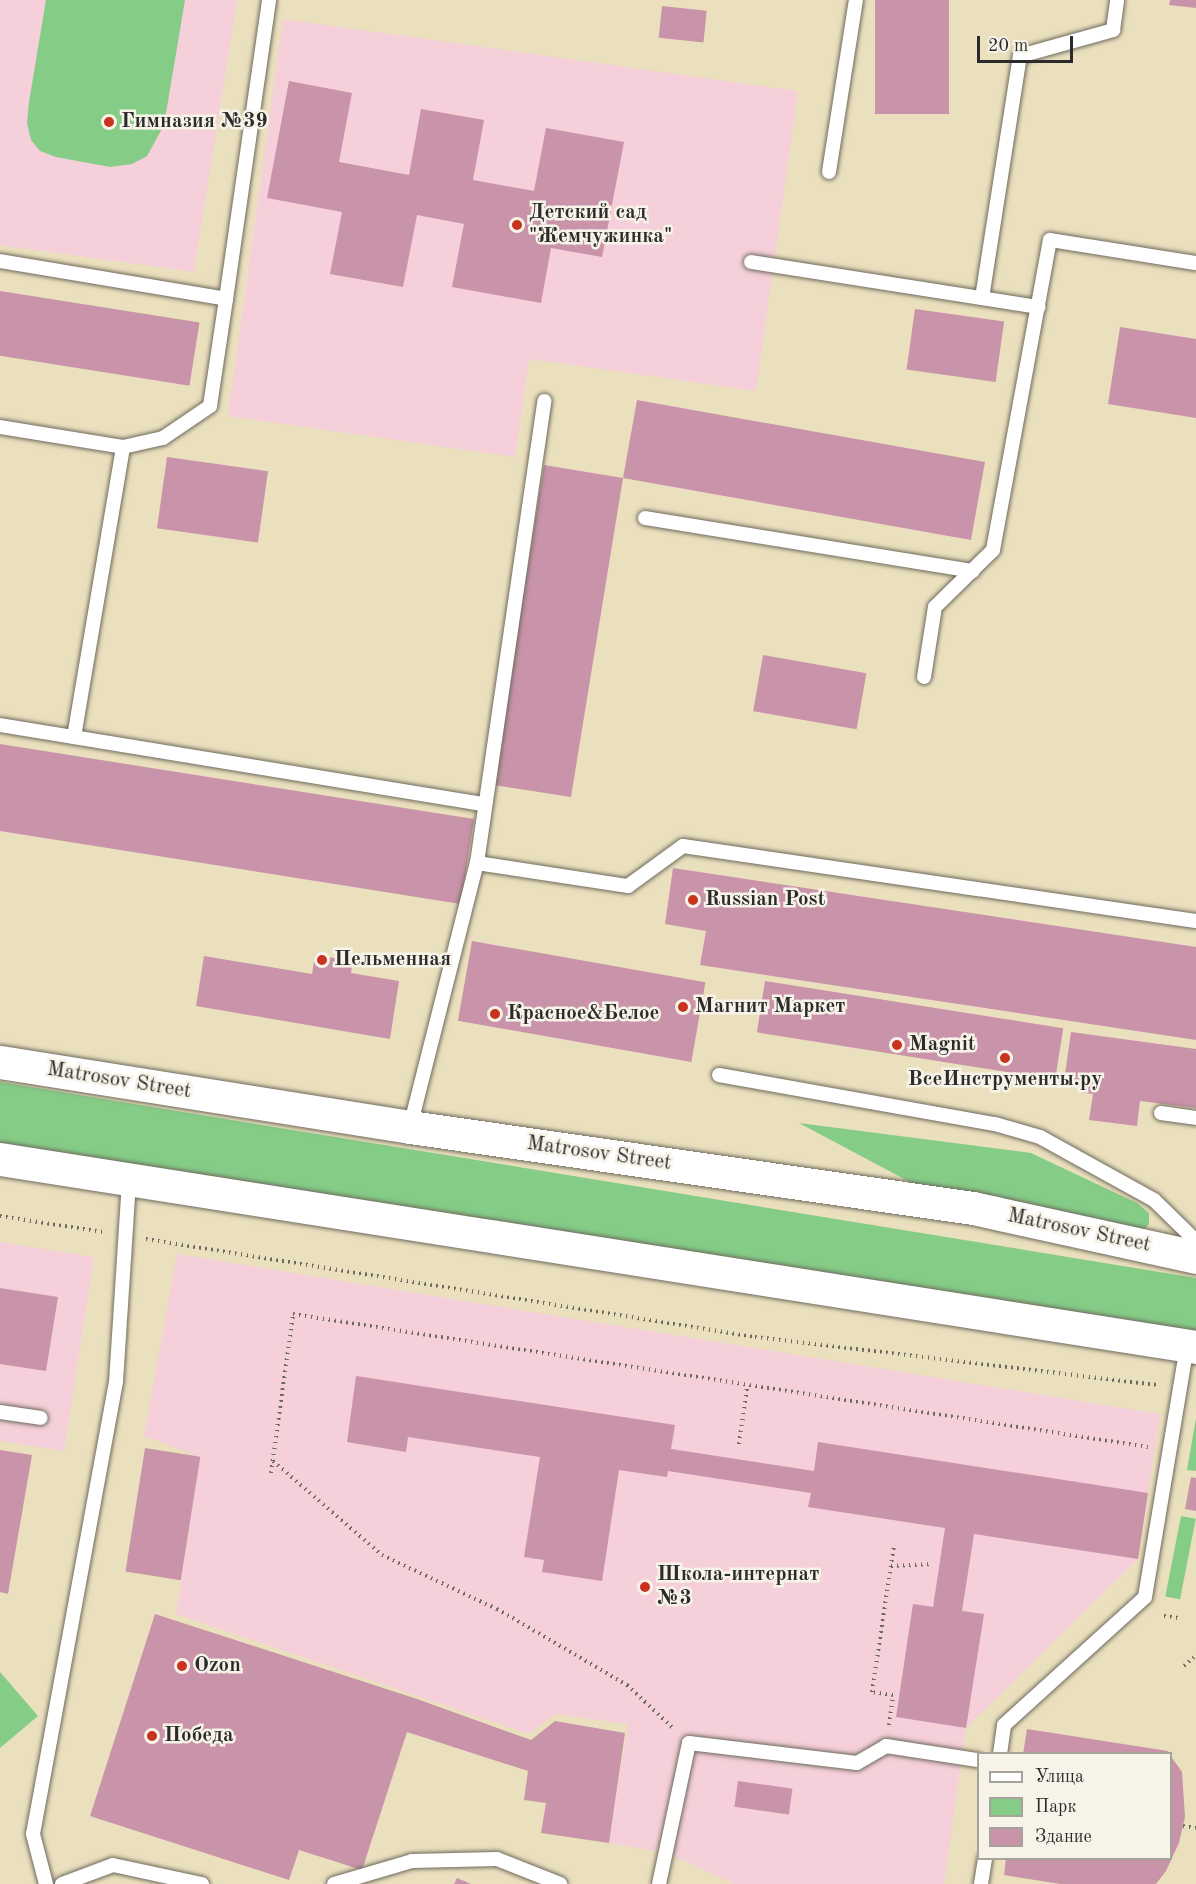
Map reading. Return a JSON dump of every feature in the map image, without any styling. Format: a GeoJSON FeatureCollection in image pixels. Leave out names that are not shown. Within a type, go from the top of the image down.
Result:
{"type":"FeatureCollection","features":[{"type":"Feature","properties":{"kind":"main road","name":"Matrosov Street"},"geometry":{"type":"LineString","coordinates":[[0,1062],[410,1127],[973,1208],[1196,1257]]}},
{"type":"Feature","properties":{"kind":"main road"},"geometry":{"type":"LineString","coordinates":[[0,1159],[1191,1346]]}},
{"type":"Feature","properties":{"kind":"lane"},"geometry":{"type":"LineString","coordinates":[[0,427],[123,447],[163,438],[210,406],[269,0]]}},
{"type":"Feature","properties":{"kind":"lane"},"geometry":{"type":"LineString","coordinates":[[829,172],[856,0]]}},
{"type":"Feature","properties":{"kind":"lane"},"geometry":{"type":"LineString","coordinates":[[982,298],[1020,56],[1113,30],[1117,0]]}},
{"type":"Feature","properties":{"kind":"lane"},"geometry":{"type":"LineString","coordinates":[[924,677],[935,607],[993,550],[1050,240],[1196,263]]}},
{"type":"Feature","properties":{"kind":"lane"},"geometry":{"type":"LineString","coordinates":[[0,261],[226,299]]}},
{"type":"Feature","properties":{"kind":"lane"},"geometry":{"type":"LineString","coordinates":[[751,262],[1038,307]]}},
{"type":"Feature","properties":{"kind":"lane"},"geometry":{"type":"LineString","coordinates":[[410,1127],[477,863],[544,401]]}},
{"type":"Feature","properties":{"kind":"lane"},"geometry":{"type":"LineString","coordinates":[[74,737],[123,447]]}},
{"type":"Feature","properties":{"kind":"lane"},"geometry":{"type":"LineString","coordinates":[[645,518],[973,571]]}},
{"type":"Feature","properties":{"kind":"lane"},"geometry":{"type":"LineString","coordinates":[[0,725],[485,804]]}},
{"type":"Feature","properties":{"kind":"lane"},"geometry":{"type":"LineString","coordinates":[[477,863],[628,886],[683,846],[1196,921]]}},
{"type":"Feature","properties":{"kind":"lane"},"geometry":{"type":"LineString","coordinates":[[719,1075],[995,1124],[1040,1137],[1154,1200],[1196,1241]]}},
{"type":"Feature","properties":{"kind":"lane"},"geometry":{"type":"LineString","coordinates":[[1161,1113],[1196,1118]]}},
{"type":"Feature","properties":{"kind":"lane"},"geometry":{"type":"LineString","coordinates":[[46,1884],[33,1834],[116,1382],[123,1235],[129,1179]]}},
{"type":"Feature","properties":{"kind":"lane"},"geometry":{"type":"LineString","coordinates":[[1000,1752],[1004,1725],[1145,1597],[1179,1388],[1191,1346]]}},
{"type":"Feature","properties":{"kind":"lane"},"geometry":{"type":"LineString","coordinates":[[0,1412],[40,1418]]}},
{"type":"Feature","properties":{"kind":"lane"},"geometry":{"type":"LineString","coordinates":[[659,1884],[689,1743],[857,1763],[886,1746],[977,1760]]}},
{"type":"Feature","properties":{"kind":"lane"},"geometry":{"type":"LineString","coordinates":[[334,1884],[412,1861],[497,1859],[560,1884]]}},
{"type":"Feature","properties":{"kind":"lane"},"geometry":{"type":"LineString","coordinates":[[981,1884],[985,1860]]}},
{"type":"Feature","properties":{"kind":"lane"},"geometry":{"type":"LineString","coordinates":[[62,1884],[113,1865],[202,1884]]}},
{"type":"Feature","properties":{"kind":"path"},"geometry":{"type":"LineString","coordinates":[[0,1216],[755,1337],[1179,1388]]}},
{"type":"Feature","properties":{"kind":"path"},"geometry":{"type":"LineString","coordinates":[[271,1473],[293,1314],[747,1388],[1169,1451]]}},
{"type":"Feature","properties":{"kind":"path"},"geometry":{"type":"LineString","coordinates":[[739,1444],[747,1388]]}},
{"type":"Feature","properties":{"kind":"path"},"geometry":{"type":"LineString","coordinates":[[273,1460],[382,1556],[497,1609],[627,1685],[689,1743]]}},
{"type":"Feature","properties":{"kind":"path"},"geometry":{"type":"LineString","coordinates":[[886,1746],[893,1695],[872,1692],[894,1545]]}},
{"type":"Feature","properties":{"kind":"path"},"geometry":{"type":"LineString","coordinates":[[891,1566],[932,1564]]}},
{"type":"Feature","properties":{"kind":"path"},"geometry":{"type":"LineString","coordinates":[[1164,1617],[1179,1618]]}},
{"type":"Feature","properties":{"kind":"path"},"geometry":{"type":"LineString","coordinates":[[1184,1666],[1194,1657]]}},
{"type":"Feature","properties":{"kind":"path"},"geometry":{"type":"LineString","coordinates":[[1183,1826],[1196,1828]]}},
{"type":"Feature","properties":{"kind":"shaded area","name":"Гимназия №39"},"geometry":{"type":"Polygon","coordinates":[[[0,0],[237,0],[194,272],[0,245],[0,0]]]}},
{"type":"Feature","properties":{"kind":"shaded area","name":"Детский сад \"Жемчужинка\""},"geometry":{"type":"Polygon","coordinates":[[[283,19],[798,91],[756,391],[529,359],[515,457],[228,416],[283,19]]]}},
{"type":"Feature","properties":{"kind":"shaded area"},"geometry":{"type":"Polygon","coordinates":[[[0,1242],[94,1257],[64,1451],[0,1441],[0,1242]]]}},
{"type":"Feature","properties":{"kind":"shaded area","name":"Школа-интернат №3"},"geometry":{"type":"Polygon","coordinates":[[[177,1254],[1160,1414],[1138,1559],[966,1728],[944,1884],[735,1884],[666,1853],[609,1843],[628,1724],[555,1714],[529,1734],[176,1614],[200,1457],[144,1436],[177,1254]]]}},
{"type":"Feature","properties":{"kind":"green space"},"geometry":{"type":"Polygon","coordinates":[[[46,0],[185,0],[164,125],[147,156],[132,164],[110,167],[56,157],[40,151],[31,140],[27,123],[29,102],[46,0]]]}},
{"type":"Feature","properties":{"kind":"green space"},"geometry":{"type":"Polygon","coordinates":[[[0,1082],[1196,1278],[1196,1331],[0,1146],[0,1082]]]}},
{"type":"Feature","properties":{"kind":"green space"},"geometry":{"type":"Polygon","coordinates":[[[799,1123],[1031,1153],[1137,1203],[1149,1213],[1149,1224],[1142,1233],[938,1197],[799,1123]]]}},
{"type":"Feature","properties":{"kind":"green space"},"geometry":{"type":"Polygon","coordinates":[[[1196,1418],[1196,1471],[1187,1470],[1196,1418]]]}},
{"type":"Feature","properties":{"kind":"green space"},"geometry":{"type":"Polygon","coordinates":[[[1181,1516],[1196,1519],[1180,1599],[1165,1596],[1181,1516]]]}},
{"type":"Feature","properties":{"kind":"green space"},"geometry":{"type":"Polygon","coordinates":[[[0,1672],[38,1716],[0,1748],[0,1672]]]}},
{"type":"Feature","properties":{"kind":"building"},"geometry":{"type":"Polygon","coordinates":[[[875,0],[949,0],[949,114],[875,114],[875,0]]]}},
{"type":"Feature","properties":{"kind":"building"},"geometry":{"type":"Polygon","coordinates":[[[1170,0],[1196,0],[1196,8],[1169,5],[1170,0]]]}},
{"type":"Feature","properties":{"kind":"building"},"geometry":{"type":"Polygon","coordinates":[[[662,6],[707,11],[703,43],[659,38],[662,6]]]}},
{"type":"Feature","properties":{"kind":"building"},"geometry":{"type":"Polygon","coordinates":[[[289,81],[352,93],[339,162],[409,175],[421,109],[484,120],[473,180],[534,191],[546,128],[624,142],[602,257],[551,248],[541,303],[452,287],[464,224],[417,215],[403,287],[330,274],[342,212],[267,198],[289,81]]]}},
{"type":"Feature","properties":{"kind":"building"},"geometry":{"type":"Polygon","coordinates":[[[0,291],[200,323],[190,386],[0,356],[0,291]]]}},
{"type":"Feature","properties":{"kind":"building"},"geometry":{"type":"Polygon","coordinates":[[[915,309],[1004,322],[996,382],[907,369],[915,309]]]}},
{"type":"Feature","properties":{"kind":"building"},"geometry":{"type":"Polygon","coordinates":[[[1120,327],[1196,339],[1196,418],[1108,404],[1120,327]]]}},
{"type":"Feature","properties":{"kind":"building"},"geometry":{"type":"Polygon","coordinates":[[[637,400],[985,462],[971,540],[623,478],[637,400]]]}},
{"type":"Feature","properties":{"kind":"building"},"geometry":{"type":"Polygon","coordinates":[[[167,457],[268,471],[258,542],[157,528],[167,457]]]}},
{"type":"Feature","properties":{"kind":"building"},"geometry":{"type":"Polygon","coordinates":[[[544,465],[623,478],[571,797],[493,785],[544,465]]]}},
{"type":"Feature","properties":{"kind":"building"},"geometry":{"type":"Polygon","coordinates":[[[763,655],[866,673],[857,729],[753,711],[763,655]]]}},
{"type":"Feature","properties":{"kind":"building"},"geometry":{"type":"Polygon","coordinates":[[[0,744],[474,819],[461,904],[0,831],[0,744]]]}},
{"type":"Feature","properties":{"kind":"building"},"geometry":{"type":"Polygon","coordinates":[[[673,868],[1196,947],[1196,1040],[700,965],[706,931],[665,924],[673,868]]]}},
{"type":"Feature","properties":{"kind":"building"},"geometry":{"type":"Polygon","coordinates":[[[472,941],[705,982],[691,1062],[458,1021],[472,941]]]}},
{"type":"Feature","properties":{"kind":"building"},"geometry":{"type":"Polygon","coordinates":[[[315,955],[353,961],[351,973],[399,981],[390,1039],[196,1006],[204,956],[312,974],[315,955]]]}},
{"type":"Feature","properties":{"kind":"building"},"geometry":{"type":"Polygon","coordinates":[[[765,981],[1063,1028],[1055,1080],[757,1032],[765,981]]]}},
{"type":"Feature","properties":{"kind":"building"},"geometry":{"type":"Polygon","coordinates":[[[1071,1032],[1196,1049],[1196,1108],[1140,1101],[1137,1126],[1089,1120],[1093,1094],[1078,1092],[1080,1083],[1064,1081],[1071,1032]]]}},
{"type":"Feature","properties":{"kind":"building"},"geometry":{"type":"Polygon","coordinates":[[[0,1288],[58,1297],[46,1371],[0,1364],[0,1288]]]}},
{"type":"Feature","properties":{"kind":"building"},"geometry":{"type":"Polygon","coordinates":[[[356,1376],[675,1425],[671,1449],[814,1471],[818,1442],[1148,1493],[1138,1559],[974,1534],[962,1611],[984,1614],[966,1728],[896,1717],[913,1604],[933,1607],[945,1528],[808,1507],[811,1493],[668,1471],[667,1477],[619,1470],[602,1581],[542,1572],[544,1560],[524,1557],[540,1457],[408,1437],[406,1452],[347,1442],[356,1376]]]}},
{"type":"Feature","properties":{"kind":"building"},"geometry":{"type":"Polygon","coordinates":[[[145,1448],[200,1457],[181,1580],[125,1571],[145,1448]]]}},
{"type":"Feature","properties":{"kind":"building"},"geometry":{"type":"Polygon","coordinates":[[[0,1450],[32,1455],[8,1594],[0,1592],[0,1450]]]}},
{"type":"Feature","properties":{"kind":"building"},"geometry":{"type":"Polygon","coordinates":[[[1191,1477],[1196,1478],[1196,1511],[1185,1509],[1191,1477]]]}},
{"type":"Feature","properties":{"kind":"building"},"geometry":{"type":"Polygon","coordinates":[[[155,1614],[417,1699],[531,1740],[555,1721],[625,1733],[609,1843],[541,1833],[546,1803],[524,1800],[528,1771],[407,1732],[362,1870],[299,1850],[289,1880],[90,1816],[155,1614]]]}},
{"type":"Feature","properties":{"kind":"building"},"geometry":{"type":"Polygon","coordinates":[[[1027,1729],[1169,1752],[1023,1752],[1027,1729]]]}},
{"type":"Feature","properties":{"kind":"building"},"geometry":{"type":"Polygon","coordinates":[[[1172,1758],[1182,1772],[1185,1817],[1179,1843],[1172,1858],[1172,1758]]]}},
{"type":"Feature","properties":{"kind":"building"},"geometry":{"type":"Polygon","coordinates":[[[738,1781],[792,1789],[789,1814],[734,1807],[738,1781]]]}},
{"type":"Feature","properties":{"kind":"building"},"geometry":{"type":"Polygon","coordinates":[[[1006,1860],[1171,1860],[1156,1884],[1060,1884],[1004,1875],[1006,1860]]]}},
{"type":"Feature","properties":{"kind":"building"},"geometry":{"type":"Polygon","coordinates":[[[457,1878],[471,1884],[454,1884],[457,1878]]]}},
{"type":"Feature","properties":{"kind":"place","name":"Гимназия №39"},"geometry":{"type":"Point","coordinates":[109,122]}},
{"type":"Feature","properties":{"kind":"place","name":"Детский сад \"Жемчужинка\""},"geometry":{"type":"Point","coordinates":[517,225]}},
{"type":"Feature","properties":{"kind":"place","name":"Russian Post"},"geometry":{"type":"Point","coordinates":[693,900]}},
{"type":"Feature","properties":{"kind":"place","name":"Пельменная"},"geometry":{"type":"Point","coordinates":[322,960]}},
{"type":"Feature","properties":{"kind":"place","name":"Магнит Маркет"},"geometry":{"type":"Point","coordinates":[683,1007]}},
{"type":"Feature","properties":{"kind":"place","name":"Красное&Белое"},"geometry":{"type":"Point","coordinates":[495,1014]}},
{"type":"Feature","properties":{"kind":"place","name":"Magnit"},"geometry":{"type":"Point","coordinates":[897,1045]}},
{"type":"Feature","properties":{"kind":"place","name":"ВсеИнструменты.ру"},"geometry":{"type":"Point","coordinates":[1005,1058]}},
{"type":"Feature","properties":{"kind":"place","name":"Школа-интернат №3"},"geometry":{"type":"Point","coordinates":[645,1587]}},
{"type":"Feature","properties":{"kind":"place","name":"Ozon"},"geometry":{"type":"Point","coordinates":[182,1666]}},
{"type":"Feature","properties":{"kind":"place","name":"Победа"},"geometry":{"type":"Point","coordinates":[152,1736]}}]}
